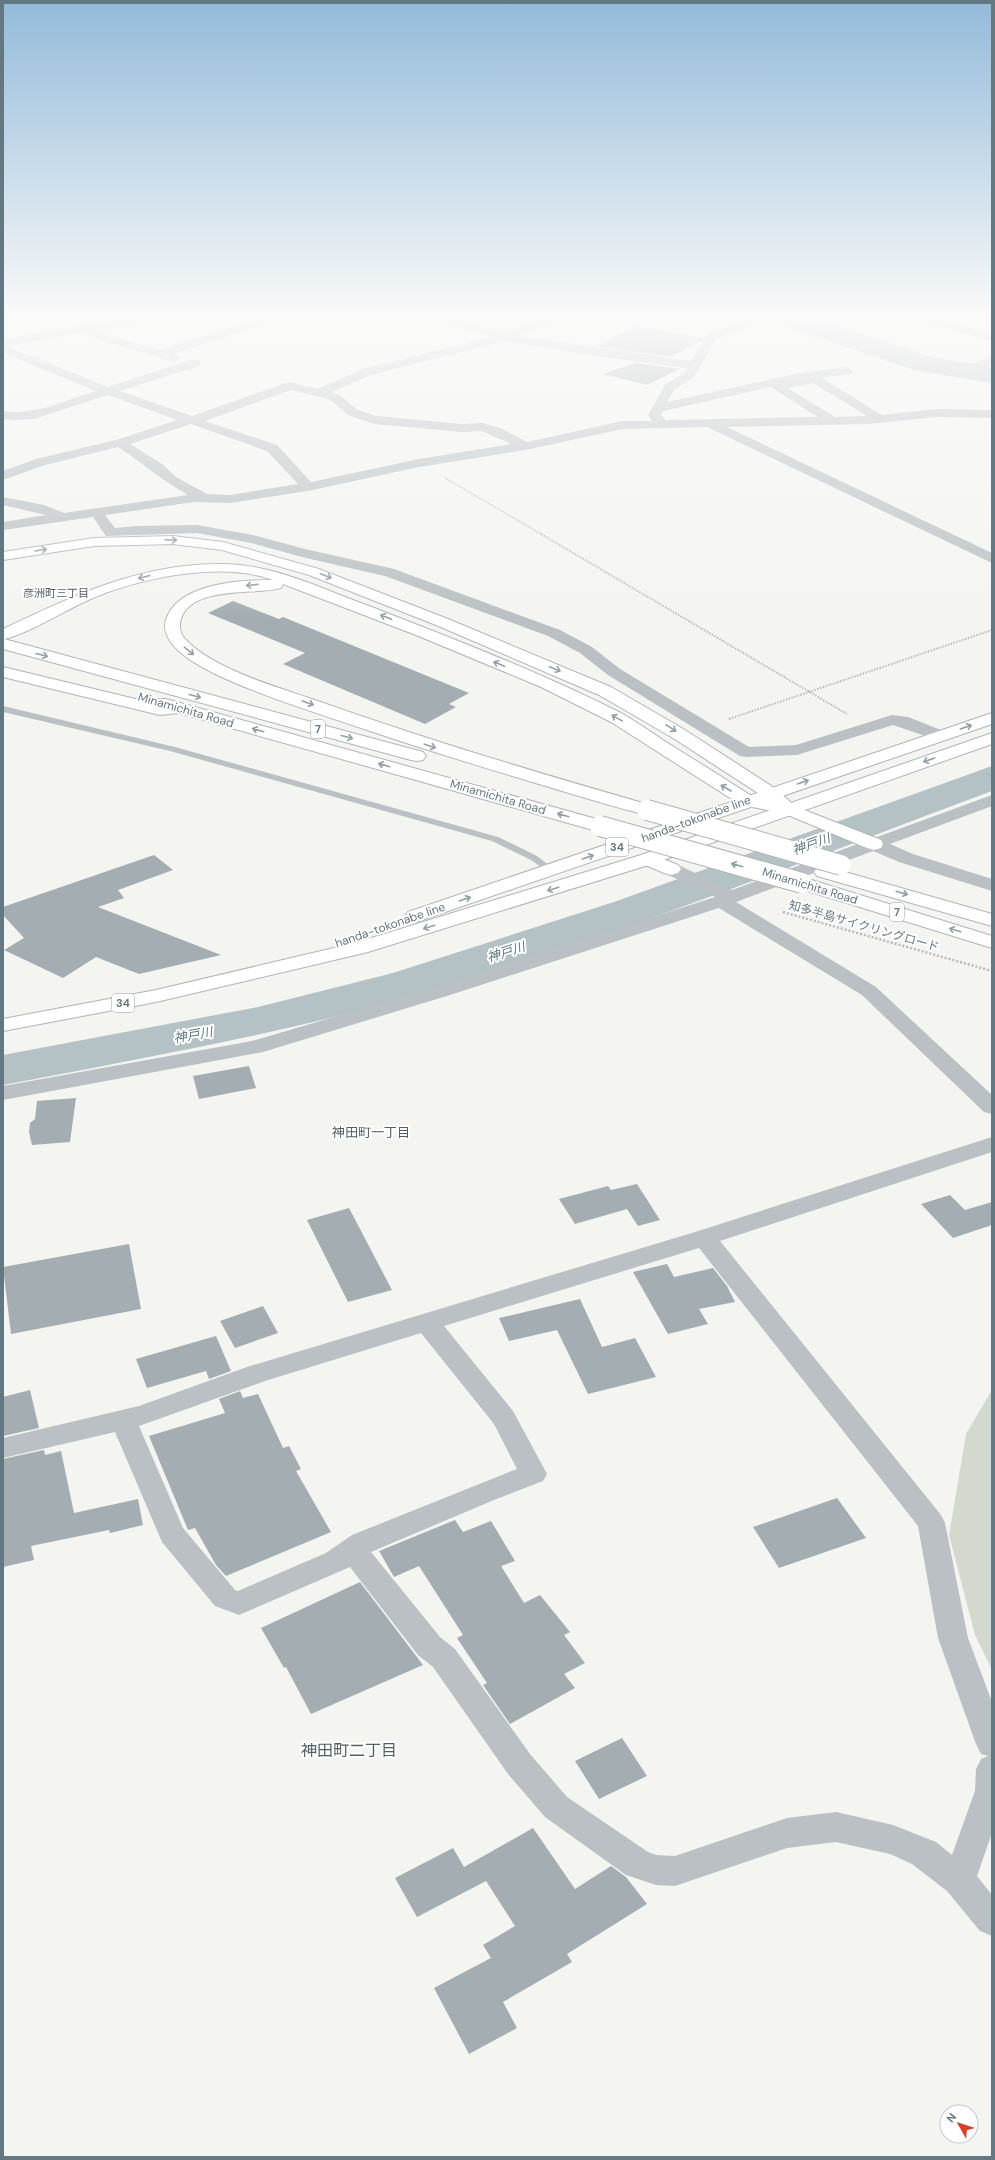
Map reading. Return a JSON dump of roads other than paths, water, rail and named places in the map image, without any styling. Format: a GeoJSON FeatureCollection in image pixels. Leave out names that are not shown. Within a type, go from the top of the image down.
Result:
{"type":"FeatureCollection","features":[{"type":"Feature","properties":{"kind":"main road"},"geometry":{"type":"LineString","coordinates":[[3,556],[94,542],[174,540],[223,546],[314,572],[442,622],[605,691],[643,711],[770,793],[789,809]]}},
{"type":"Feature","properties":{"kind":"main road"},"geometry":{"type":"LineString","coordinates":[[3,621],[97,579],[124,570],[150,564],[181,560],[210,559],[289,564]]}},
{"type":"Feature","properties":{"kind":"main road"},"geometry":{"type":"LineString","coordinates":[[3,646],[58,608],[103,590],[146,576],[170,571],[217,568],[242,569],[270,574],[319,591],[422,632],[583,700],[648,737],[713,780],[747,800],[789,809],[874,844]]}},
{"type":"Feature","properties":{"kind":"main road"},"geometry":{"type":"LineString","coordinates":[[319,591],[287,586],[259,584],[205,593],[185,603],[173,614],[171,627],[176,639],[191,653],[249,682],[436,748],[639,813]]}},
{"type":"Feature","properties":{"kind":"main road","name":"Minamichita Road"},"geometry":{"type":"LineString","coordinates":[[3,646],[183,709],[802,883],[992,942]]}},
{"type":"Feature","properties":{"kind":"main road","name":"Minamichita Road"},"geometry":{"type":"LineString","coordinates":[[3,646],[478,773],[639,813],[833,868],[874,885],[992,920]]}},
{"type":"Feature","properties":{"kind":"main road"},"geometry":{"type":"LineString","coordinates":[[3,672],[160,710],[183,709]]}},
{"type":"Feature","properties":{"kind":"main road","name":"handa-tokonabe line"},"geometry":{"type":"LineString","coordinates":[[242,975],[550,870],[747,800],[992,718]]}},
{"type":"Feature","properties":{"kind":"main road","name":"handa-tokonabe line"},"geometry":{"type":"LineString","coordinates":[[3,1025],[156,996],[361,948],[648,859],[992,738]]}},
{"type":"Feature","properties":{"kind":"main road"},"geometry":{"type":"LineString","coordinates":[[648,859],[671,869]]}},
{"type":"Feature","properties":{"kind":"street"},"geometry":{"type":"LineString","coordinates":[[187,419],[272,448],[308,487]]}},
{"type":"Feature","properties":{"kind":"street"},"geometry":{"type":"LineString","coordinates":[[3,476],[41,462],[120,443],[194,419]]}},
{"type":"Feature","properties":{"kind":"street"},"geometry":{"type":"LineString","coordinates":[[370,419],[446,426],[483,427],[497,432],[525,446]]}},
{"type":"Feature","properties":{"kind":"street"},"geometry":{"type":"LineString","coordinates":[[657,419],[660,423]]}},
{"type":"Feature","properties":{"kind":"street"},"geometry":{"type":"LineString","coordinates":[[828,419],[832,421]]}},
{"type":"Feature","properties":{"kind":"street"},"geometry":{"type":"LineString","coordinates":[[3,526],[204,498],[230,499],[308,487],[420,463],[525,446],[623,425],[880,419]]}},
{"type":"Feature","properties":{"kind":"street"},"geometry":{"type":"LineString","coordinates":[[706,422],[992,559]]}},
{"type":"Feature","properties":{"kind":"street"},"geometry":{"type":"LineString","coordinates":[[120,443],[157,467],[171,480],[204,498]]}},
{"type":"Feature","properties":{"kind":"street"},"geometry":{"type":"LineString","coordinates":[[3,501],[39,508],[63,517]]}},
{"type":"Feature","properties":{"kind":"street"},"geometry":{"type":"LineString","coordinates":[[96,512],[111,533],[136,530],[197,529],[228,533],[302,553],[389,572],[554,633],[571,641],[614,672],[707,726],[746,752],[797,750],[868,726],[892,720],[902,721],[940,736]]}},
{"type":"Feature","properties":{"kind":"street"},"geometry":{"type":"LineString","coordinates":[[3,1093],[254,1047],[443,990],[724,897],[874,844],[992,800]]}},
{"type":"Feature","properties":{"kind":"street"},"geometry":{"type":"LineString","coordinates":[[874,844],[906,858],[992,885]]}},
{"type":"Feature","properties":{"kind":"street"},"geometry":{"type":"LineString","coordinates":[[671,869],[724,897],[869,991],[992,1107]]}},
{"type":"Feature","properties":{"kind":"street"},"geometry":{"type":"LineString","coordinates":[[3,1448],[38,1438],[123,1420],[204,1394],[256,1374],[704,1238],[992,1144]]}},
{"type":"Feature","properties":{"kind":"street"},"geometry":{"type":"LineString","coordinates":[[704,1238],[931,1523],[953,1638],[992,1744]]}},
{"type":"Feature","properties":{"kind":"street"},"geometry":{"type":"LineString","coordinates":[[123,1420],[172,1534],[225,1598],[239,1603],[330,1564],[362,1543],[484,1492],[533,1474],[504,1418],[426,1322]]}},
{"type":"Feature","properties":{"kind":"street"},"geometry":{"type":"LineString","coordinates":[[353,1550],[429,1646],[444,1658],[510,1752],[556,1807],[638,1864],[656,1870],[676,1871],[787,1833],[836,1827],[893,1840],[924,1853],[959,1880],[992,1920]]}},
{"type":"Feature","properties":{"kind":"street"},"geometry":{"type":"LineString","coordinates":[[959,1880],[991,1791],[992,1769]]}},
{"type":"Feature","properties":{"kind":"lane"},"geometry":{"type":"LineString","coordinates":[[3,709],[172,749],[495,839],[534,858],[550,870]]}},
{"type":"Feature","properties":{"kind":"waterway","name":"神戸川"},"geometry":{"type":"LineString","coordinates":[[3,1070],[207,1032],[309,1010],[409,983],[630,911],[992,778]]}},
{"type":"Feature","properties":{"kind":"district","name":"彦洲町三丁目"},"geometry":{"type":"Point","coordinates":[56,593]}},
{"type":"Feature","properties":{"kind":"district","name":"神田町一丁目"},"geometry":{"type":"Point","coordinates":[371,1132]}},
{"type":"Feature","properties":{"kind":"district","name":"神田町二丁目"},"geometry":{"type":"Point","coordinates":[349,1750]}}]}
